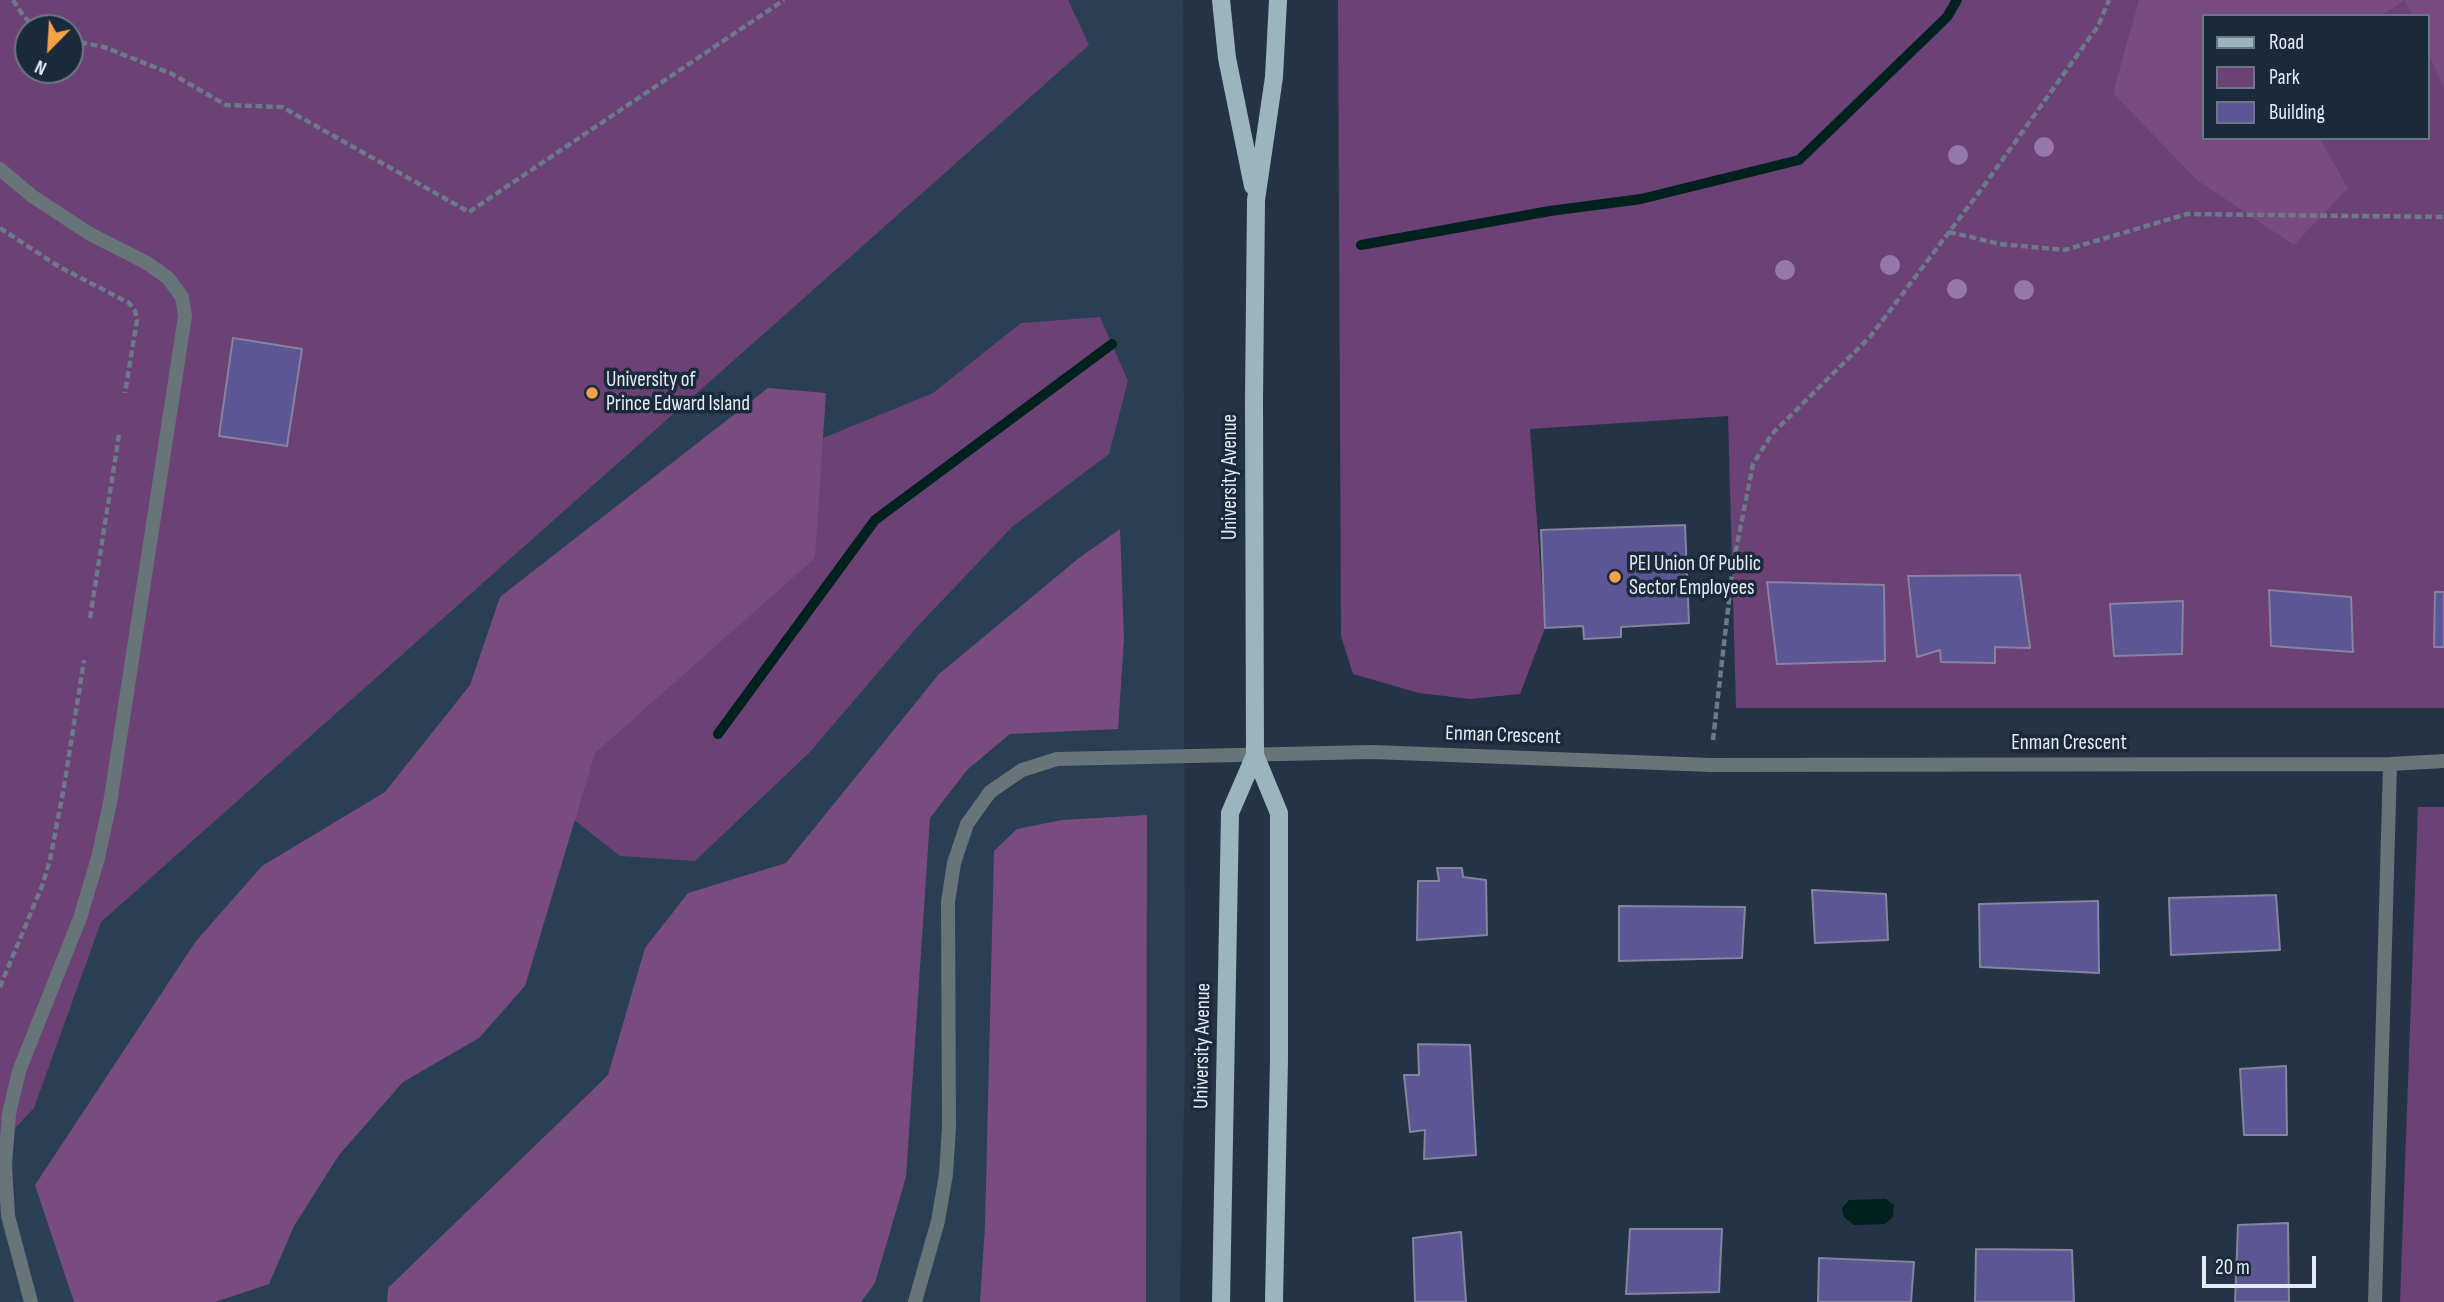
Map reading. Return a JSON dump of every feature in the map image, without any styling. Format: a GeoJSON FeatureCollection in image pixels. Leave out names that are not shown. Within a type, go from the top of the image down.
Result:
{"type":"FeatureCollection","features":[{"type":"Feature","properties":{"kind":"main road","name":"University Avenue"},"geometry":{"type":"LineString","coordinates":[[1221,0],[1227,58],[1256,200]]}},
{"type":"Feature","properties":{"kind":"main road","name":"University Avenue"},"geometry":{"type":"LineString","coordinates":[[1274,1302],[1279,1060],[1279,813],[1255,755],[1254,400],[1256,200],[1274,77],[1278,0]]}},
{"type":"Feature","properties":{"kind":"main road","name":"University Avenue"},"geometry":{"type":"LineString","coordinates":[[1221,1302],[1230,813],[1255,755]]}},
{"type":"Feature","properties":{"kind":"street"},"geometry":{"type":"LineString","coordinates":[[0,169],[32,196],[90,234],[147,263],[168,278],[182,298],[185,316],[110,803],[98,858],[80,918],[19,1071],[9,1114],[5,1165],[8,1216],[31,1302]]}},
{"type":"Feature","properties":{"kind":"street","name":"Enman Crescent"},"geometry":{"type":"LineString","coordinates":[[915,1302],[938,1221],[946,1174],[949,1127],[948,902],[954,863],[967,824],[990,792],[1022,770],[1057,759],[1372,752],[1711,765],[2390,764],[2444,761]]}},
{"type":"Feature","properties":{"kind":"street"},"geometry":{"type":"LineString","coordinates":[[2375,1302],[2390,764]]}},
{"type":"Feature","properties":{"kind":"path"},"geometry":{"type":"LineString","coordinates":[[84,43],[104,47],[172,74],[226,106],[282,107],[469,212],[784,0]]}},
{"type":"Feature","properties":{"kind":"path"},"geometry":{"type":"LineString","coordinates":[[1711,765],[1733,565],[1753,464],[1772,434],[1870,337],[2098,26],[2109,0]]}},
{"type":"Feature","properties":{"kind":"path"},"geometry":{"type":"LineString","coordinates":[[1949,232],[2000,244],[2065,250],[2187,214],[2444,217]]}},
{"type":"Feature","properties":{"kind":"path"},"geometry":{"type":"LineString","coordinates":[[0,229],[58,266],[129,303],[137,320],[125,393]]}},
{"type":"Feature","properties":{"kind":"path"},"geometry":{"type":"LineString","coordinates":[[90,618],[119,435]]}},
{"type":"Feature","properties":{"kind":"path"},"geometry":{"type":"LineString","coordinates":[[0,987],[50,860],[84,660]]}},
{"type":"Feature","properties":{"kind":"shaded area","name":"University of Prince Edward Island"},"geometry":{"type":"Polygon","coordinates":[[[0,0],[1183,0],[1185,1064],[1180,1302],[0,1302],[0,0]]]}},
{"type":"Feature","properties":{"kind":"shaded area"},"geometry":{"type":"Polygon","coordinates":[[[2139,0],[2405,0],[2383,14],[2202,14],[2202,140],[2320,140],[2348,188],[2294,245],[2197,180],[2113,93],[2139,0]]]}},
{"type":"Feature","properties":{"kind":"shaded area"},"geometry":{"type":"Polygon","coordinates":[[[2405,0],[2444,0],[2444,88],[2430,56],[2430,14],[2411,14],[2405,0]]]}},
{"type":"Feature","properties":{"kind":"shaded area"},"geometry":{"type":"Polygon","coordinates":[[[768,388],[826,393],[815,558],[595,753],[525,986],[479,1038],[403,1082],[339,1155],[294,1226],[269,1284],[215,1302],[74,1302],[35,1185],[196,941],[262,866],[385,792],[470,685],[500,597],[768,388]]]}},
{"type":"Feature","properties":{"kind":"shaded area"},"geometry":{"type":"Polygon","coordinates":[[[1120,529],[1124,639],[1118,729],[1010,734],[967,770],[930,818],[906,1177],[875,1283],[861,1302],[387,1302],[388,1288],[608,1075],[645,948],[688,893],[786,863],[939,674],[1079,558],[1120,529]]]}},
{"type":"Feature","properties":{"kind":"shaded area"},"geometry":{"type":"Polygon","coordinates":[[[1147,815],[1146,1302],[980,1302],[985,1226],[994,851],[1017,829],[1062,820],[1147,815]]]}},
{"type":"Feature","properties":{"kind":"shaded area"},"geometry":{"type":"Polygon","coordinates":[[[1886,1199],[1894,1205],[1893,1217],[1885,1224],[1854,1225],[1844,1217],[1842,1208],[1849,1200],[1886,1199]]]}},
{"type":"Feature","properties":{"kind":"green space"},"geometry":{"type":"Polygon","coordinates":[[[0,0],[1068,0],[1089,45],[101,922],[34,1108],[0,1145],[0,0]]]}},
{"type":"Feature","properties":{"kind":"green space"},"geometry":{"type":"Polygon","coordinates":[[[1338,0],[2444,0],[2444,708],[1736,708],[1728,416],[1530,429],[1545,628],[1520,694],[1470,699],[1419,693],[1353,674],[1341,636],[1338,0]]]}},
{"type":"Feature","properties":{"kind":"green space"},"geometry":{"type":"Polygon","coordinates":[[[1100,317],[1128,381],[1109,454],[1012,527],[916,628],[809,753],[695,861],[620,856],[573,819],[570,657],[784,454],[933,393],[1021,323],[1100,317]]]}},
{"type":"Feature","properties":{"kind":"green space"},"geometry":{"type":"Polygon","coordinates":[[[2418,807],[2444,807],[2444,1302],[2400,1302],[2418,807]]]}},
{"type":"Feature","properties":{"kind":"building"},"geometry":{"type":"Polygon","coordinates":[[[233,338],[302,349],[287,446],[219,436],[233,338]]]}},
{"type":"Feature","properties":{"kind":"building","name":"PEI Union Of Public Sector Employees"},"geometry":{"type":"Polygon","coordinates":[[[1685,525],[1689,623],[1621,627],[1621,637],[1584,639],[1583,626],[1545,628],[1541,530],[1685,525]]]}},
{"type":"Feature","properties":{"kind":"building"},"geometry":{"type":"Polygon","coordinates":[[[2020,575],[2030,648],[1995,647],[1995,663],[1941,662],[1940,650],[1917,657],[1908,576],[2020,575]]]}},
{"type":"Feature","properties":{"kind":"building"},"geometry":{"type":"Polygon","coordinates":[[[1767,582],[1884,585],[1885,661],[1777,664],[1767,582]]]}},
{"type":"Feature","properties":{"kind":"building"},"geometry":{"type":"Polygon","coordinates":[[[2269,590],[2351,597],[2353,652],[2271,646],[2269,590]]]}},
{"type":"Feature","properties":{"kind":"building"},"geometry":{"type":"Polygon","coordinates":[[[2435,592],[2444,592],[2444,647],[2434,647],[2435,592]]]}},
{"type":"Feature","properties":{"kind":"building"},"geometry":{"type":"Polygon","coordinates":[[[2183,601],[2182,654],[2114,656],[2110,604],[2183,601]]]}},
{"type":"Feature","properties":{"kind":"building"},"geometry":{"type":"Polygon","coordinates":[[[1437,868],[1462,868],[1463,877],[1486,880],[1487,935],[1417,940],[1418,881],[1439,881],[1437,868]]]}},
{"type":"Feature","properties":{"kind":"building"},"geometry":{"type":"Polygon","coordinates":[[[1812,890],[1886,894],[1888,940],[1815,943],[1812,890]]]}},
{"type":"Feature","properties":{"kind":"building"},"geometry":{"type":"Polygon","coordinates":[[[2276,895],[2280,950],[2171,955],[2169,898],[2276,895]]]}},
{"type":"Feature","properties":{"kind":"building"},"geometry":{"type":"Polygon","coordinates":[[[2098,901],[2099,973],[1980,967],[1979,904],[2098,901]]]}},
{"type":"Feature","properties":{"kind":"building"},"geometry":{"type":"Polygon","coordinates":[[[1619,906],[1745,907],[1742,958],[1619,961],[1619,906]]]}},
{"type":"Feature","properties":{"kind":"building"},"geometry":{"type":"Polygon","coordinates":[[[1418,1044],[1470,1045],[1476,1155],[1424,1159],[1425,1130],[1410,1132],[1404,1075],[1419,1075],[1418,1044]]]}},
{"type":"Feature","properties":{"kind":"building"},"geometry":{"type":"Polygon","coordinates":[[[2286,1066],[2287,1135],[2244,1135],[2240,1069],[2286,1066]]]}},
{"type":"Feature","properties":{"kind":"building"},"geometry":{"type":"Polygon","coordinates":[[[2288,1223],[2289,1302],[2235,1302],[2238,1225],[2288,1223]]]}},
{"type":"Feature","properties":{"kind":"building"},"geometry":{"type":"Polygon","coordinates":[[[1630,1229],[1722,1229],[1719,1292],[1626,1294],[1630,1229]]]}},
{"type":"Feature","properties":{"kind":"building"},"geometry":{"type":"Polygon","coordinates":[[[1461,1232],[1466,1302],[1415,1302],[1413,1238],[1461,1232]]]}},
{"type":"Feature","properties":{"kind":"building"},"geometry":{"type":"Polygon","coordinates":[[[1976,1249],[2072,1250],[2074,1302],[1975,1302],[1976,1249]]]}},
{"type":"Feature","properties":{"kind":"building"},"geometry":{"type":"Polygon","coordinates":[[[1819,1258],[1914,1262],[1911,1302],[1818,1302],[1819,1258]]]}},
{"type":"Feature","properties":{"kind":"waterway"},"geometry":{"type":"LineString","coordinates":[[1361,245],[1550,211],[1641,199],[1799,160],[1947,17],[1957,0]]}},
{"type":"Feature","properties":{"kind":"waterway"},"geometry":{"type":"LineString","coordinates":[[718,734],[875,520],[1112,344]]}},
{"type":"Feature","properties":{"kind":"place","name":"University of Prince Edward Island"},"geometry":{"type":"Point","coordinates":[592,393]}},
{"type":"Feature","properties":{"kind":"place","name":"PEI Union Of Public Sector Employees"},"geometry":{"type":"Point","coordinates":[1615,577]}}]}
